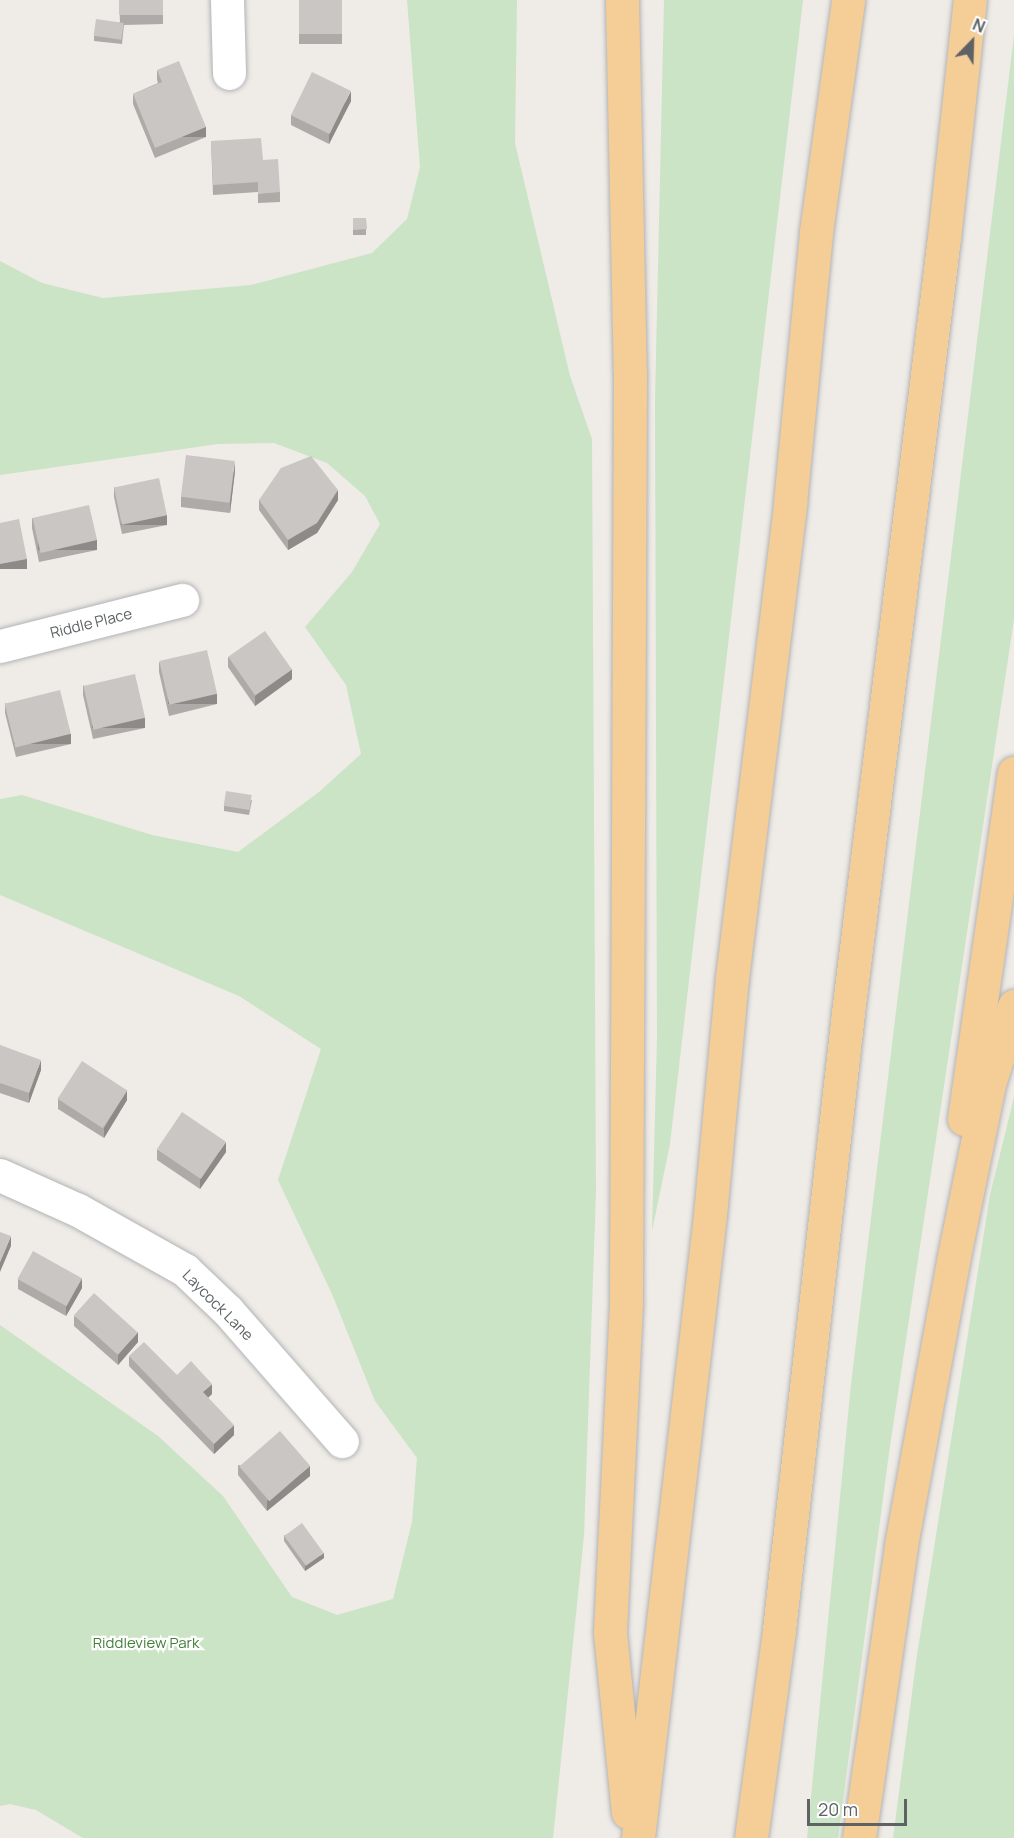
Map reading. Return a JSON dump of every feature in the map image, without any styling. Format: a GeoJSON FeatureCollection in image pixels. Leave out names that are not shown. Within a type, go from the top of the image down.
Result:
{"type":"FeatureCollection","features":[{"type":"Feature","properties":{"kind":"highway"},"geometry":{"type":"LineString","coordinates":[[622,0],[630,373],[626,1292],[610,1633],[630,1838]]}},
{"type":"Feature","properties":{"kind":"highway"},"geometry":{"type":"LineString","coordinates":[[638,1838],[710,1215],[732,978],[790,504],[816,232],[848,0]]}},
{"type":"Feature","properties":{"kind":"highway"},"geometry":{"type":"LineString","coordinates":[[751,1838],[779,1630],[848,1014],[944,238],[970,0]]}},
{"type":"Feature","properties":{"kind":"highway"},"geometry":{"type":"LineString","coordinates":[[953,1261],[966,1088],[1014,773]]}},
{"type":"Feature","properties":{"kind":"highway"},"geometry":{"type":"LineString","coordinates":[[859,1838],[901,1545],[953,1261],[989,1084],[1014,1006]]}},
{"type":"Feature","properties":{"kind":"street"},"geometry":{"type":"LineString","coordinates":[[227,0],[230,73]]}},
{"type":"Feature","properties":{"kind":"street","name":"Riddle Place"},"geometry":{"type":"LineString","coordinates":[[0,646],[182,600]]}},
{"type":"Feature","properties":{"kind":"street","name":"Laycock Lane"},"geometry":{"type":"LineString","coordinates":[[0,1175],[78,1210],[185,1270],[228,1311],[342,1441]]}},
{"type":"Feature","properties":{"kind":"green space","name":"Riddleview Park"},"geometry":{"type":"Polygon","coordinates":[[[407,0],[517,0],[515,143],[570,376],[592,439],[596,1192],[584,1536],[553,1838],[83,1838],[36,1810],[10,1804],[0,1806],[0,1325],[158,1436],[223,1496],[292,1597],[337,1615],[393,1599],[412,1522],[417,1458],[375,1401],[332,1294],[278,1180],[321,1049],[239,996],[0,895],[0,799],[22,795],[152,835],[238,852],[319,792],[361,754],[346,685],[305,627],[352,572],[380,524],[365,496],[327,463],[274,443],[218,444],[0,475],[0,261],[42,283],[103,298],[251,285],[372,253],[407,219],[420,167],[407,0]]]}},
{"type":"Feature","properties":{"kind":"green space"},"geometry":{"type":"Polygon","coordinates":[[[664,0],[803,0],[670,1144],[652,1231],[657,1038],[655,401],[664,0]]]}},
{"type":"Feature","properties":{"kind":"green space"},"geometry":{"type":"Polygon","coordinates":[[[1014,35],[1014,619],[889,1453],[838,1838],[807,1838],[851,1384],[1014,35]]]}},
{"type":"Feature","properties":{"kind":"green space"},"geometry":{"type":"Polygon","coordinates":[[[1014,1097],[1014,1838],[893,1838],[917,1655],[990,1195],[1014,1097]]]}},
{"type":"Feature","properties":{"kind":"building"},"geometry":{"type":"Polygon","coordinates":[[[119,0],[163,0],[163,15],[119,15],[119,0]]]}},
{"type":"Feature","properties":{"kind":"building"},"geometry":{"type":"Polygon","coordinates":[[[299,0],[342,0],[342,34],[299,34],[299,0]]]}},
{"type":"Feature","properties":{"kind":"building"},"geometry":{"type":"Polygon","coordinates":[[[96,19],[124,23],[121,40],[94,36],[96,19]]]}},
{"type":"Feature","properties":{"kind":"building"},"geometry":{"type":"Polygon","coordinates":[[[179,61],[206,127],[155,148],[133,94],[162,82],[157,70],[179,61]]]}},
{"type":"Feature","properties":{"kind":"building"},"geometry":{"type":"Polygon","coordinates":[[[312,72],[351,91],[330,134],[291,115],[312,72]]]}},
{"type":"Feature","properties":{"kind":"building"},"geometry":{"type":"Polygon","coordinates":[[[261,138],[263,160],[278,159],[280,192],[258,194],[258,182],[213,185],[211,141],[261,138]]]}},
{"type":"Feature","properties":{"kind":"building"},"geometry":{"type":"Polygon","coordinates":[[[353,218],[366,218],[367,229],[353,230],[353,218]]]}},
{"type":"Feature","properties":{"kind":"building"},"geometry":{"type":"Polygon","coordinates":[[[186,455],[235,461],[230,503],[181,497],[186,455]]]}},
{"type":"Feature","properties":{"kind":"building"},"geometry":{"type":"Polygon","coordinates":[[[311,456],[338,490],[317,523],[288,540],[259,500],[281,468],[311,456]]]}},
{"type":"Feature","properties":{"kind":"building"},"geometry":{"type":"Polygon","coordinates":[[[159,478],[167,515],[122,525],[114,488],[159,478]]]}},
{"type":"Feature","properties":{"kind":"building"},"geometry":{"type":"Polygon","coordinates":[[[89,505],[97,540],[41,553],[32,518],[89,505]]]}},
{"type":"Feature","properties":{"kind":"building"},"geometry":{"type":"Polygon","coordinates":[[[19,519],[27,559],[0,564],[0,523],[19,519]]]}},
{"type":"Feature","properties":{"kind":"building"},"geometry":{"type":"Polygon","coordinates":[[[265,631],[292,670],[255,695],[228,657],[265,631]]]}},
{"type":"Feature","properties":{"kind":"building"},"geometry":{"type":"Polygon","coordinates":[[[207,650],[217,694],[169,705],[159,661],[207,650]]]}},
{"type":"Feature","properties":{"kind":"building"},"geometry":{"type":"Polygon","coordinates":[[[135,674],[145,718],[93,730],[83,686],[135,674]]]}},
{"type":"Feature","properties":{"kind":"building"},"geometry":{"type":"Polygon","coordinates":[[[60,690],[71,734],[16,747],[5,704],[60,690]]]}},
{"type":"Feature","properties":{"kind":"building"},"geometry":{"type":"Polygon","coordinates":[[[226,791],[252,795],[249,810],[224,806],[226,791]]]}},
{"type":"Feature","properties":{"kind":"building"},"geometry":{"type":"Polygon","coordinates":[[[0,1045],[41,1060],[29,1093],[0,1083],[0,1045]]]}},
{"type":"Feature","properties":{"kind":"building"},"geometry":{"type":"Polygon","coordinates":[[[82,1061],[127,1090],[103,1128],[57,1099],[82,1061]]]}},
{"type":"Feature","properties":{"kind":"building"},"geometry":{"type":"Polygon","coordinates":[[[182,1112],[226,1142],[201,1179],[157,1149],[182,1112]]]}},
{"type":"Feature","properties":{"kind":"building"},"geometry":{"type":"Polygon","coordinates":[[[0,1232],[11,1236],[0,1262],[0,1232]]]}},
{"type":"Feature","properties":{"kind":"building"},"geometry":{"type":"Polygon","coordinates":[[[33,1251],[82,1278],[66,1306],[17,1279],[33,1251]]]}},
{"type":"Feature","properties":{"kind":"building"},"geometry":{"type":"Polygon","coordinates":[[[94,1293],[138,1332],[118,1355],[74,1315],[94,1293]]]}},
{"type":"Feature","properties":{"kind":"building"},"geometry":{"type":"Polygon","coordinates":[[[144,1342],[177,1375],[191,1361],[212,1384],[203,1392],[234,1425],[214,1444],[129,1356],[144,1342]]]}},
{"type":"Feature","properties":{"kind":"building"},"geometry":{"type":"Polygon","coordinates":[[[280,1431],[310,1466],[269,1501],[239,1466],[280,1431]]]}},
{"type":"Feature","properties":{"kind":"building"},"geometry":{"type":"Polygon","coordinates":[[[302,1523],[324,1553],[306,1566],[284,1536],[302,1523]]]}}]}
